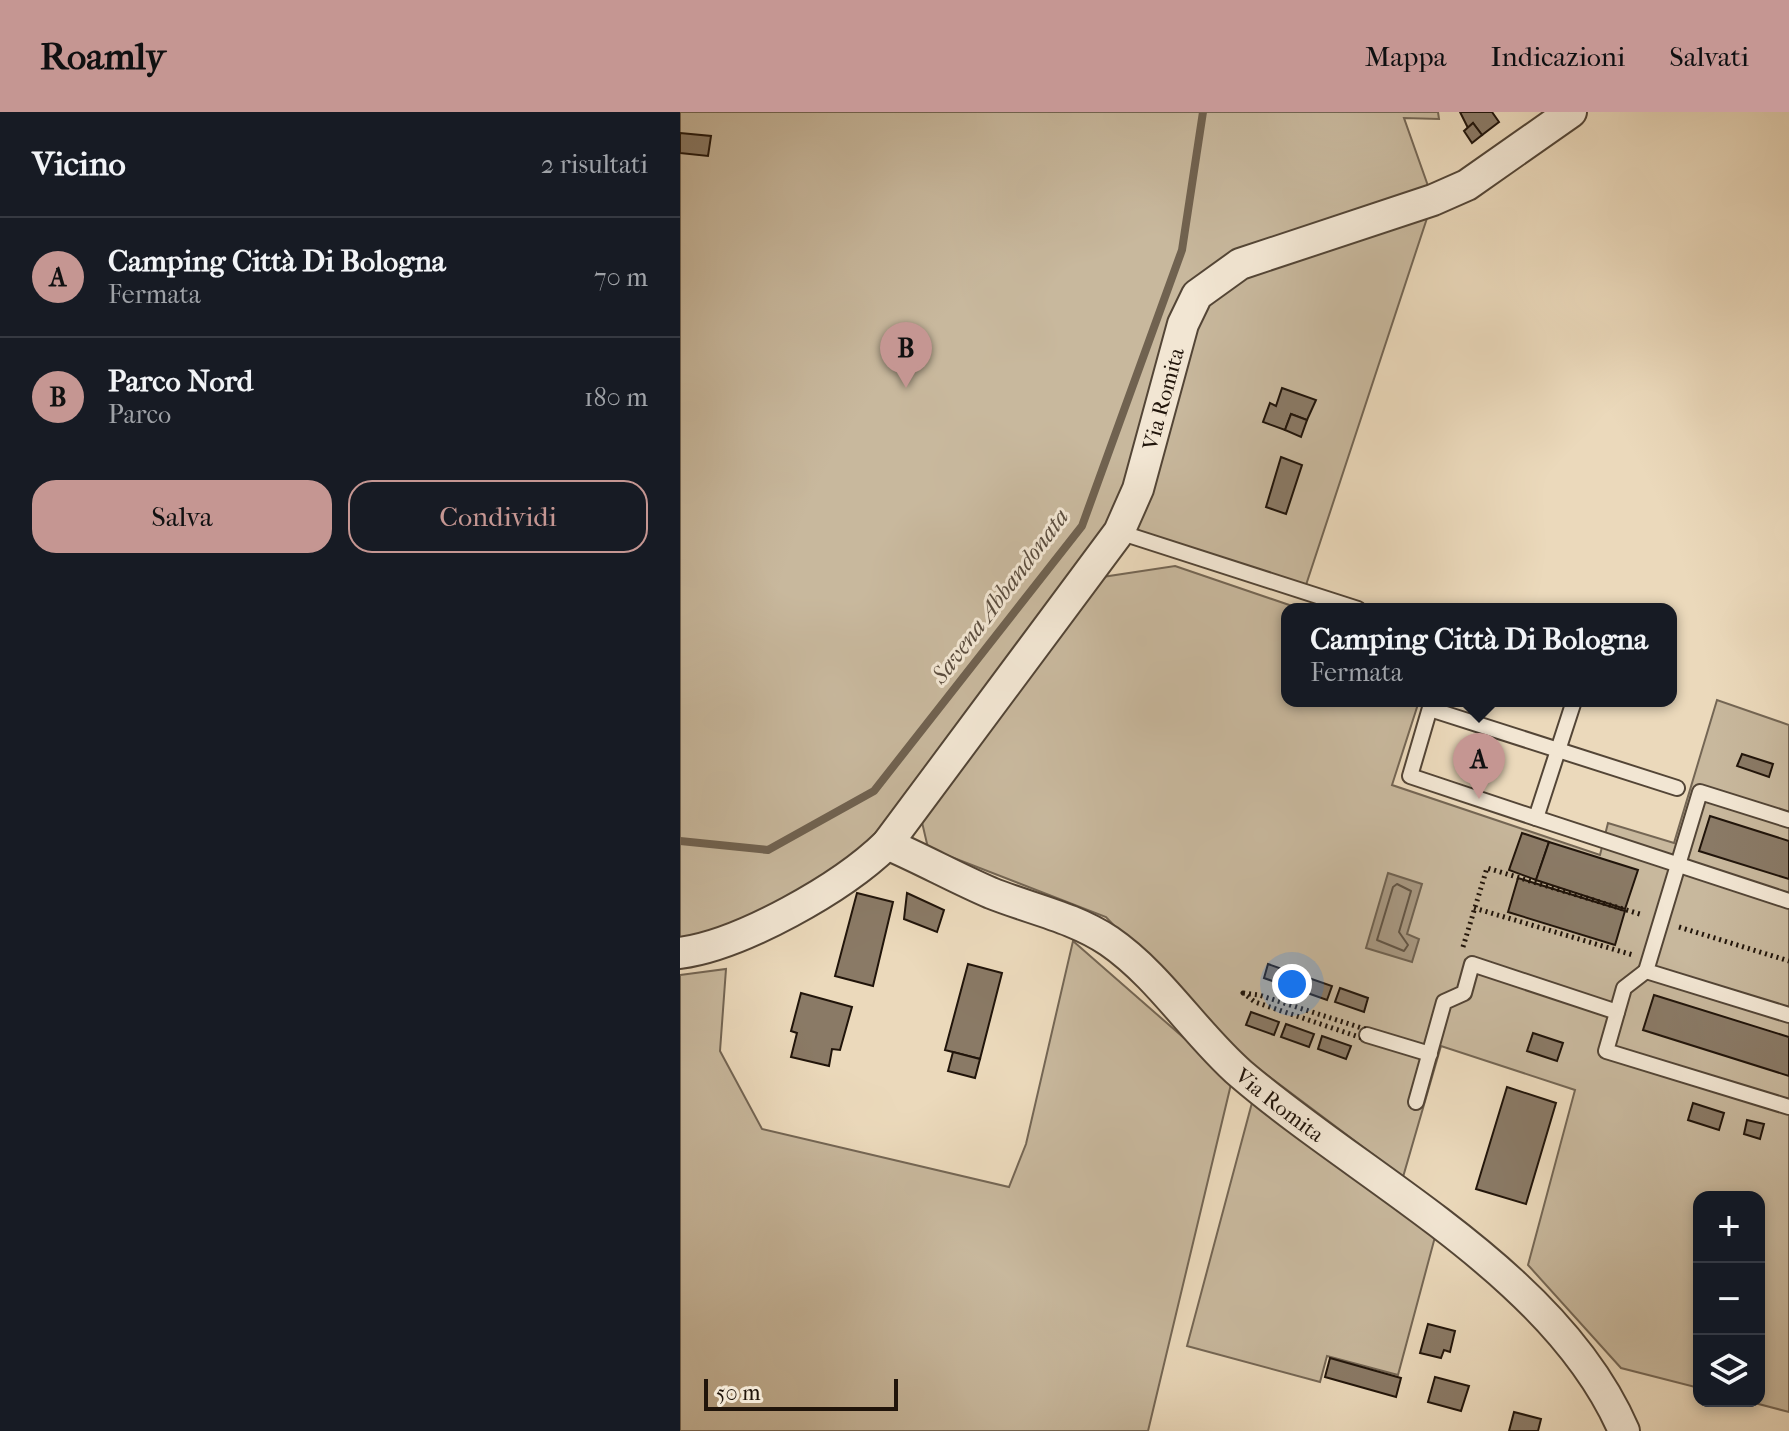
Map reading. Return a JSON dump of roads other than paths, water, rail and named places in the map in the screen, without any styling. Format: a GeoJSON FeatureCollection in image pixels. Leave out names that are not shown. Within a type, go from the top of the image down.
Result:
{"type":"FeatureCollection","features":[{"type":"Feature","properties":{"kind":"street","name":"Via Romita"},"geometry":{"type":"LineString","coordinates":[[680,953],[762,926],[861,866],[887,844],[1119,532],[1138,489],[1183,324],[1197,295],[1240,264],[1392,214],[1467,185],[1571,112]]}},
{"type":"Feature","properties":{"kind":"street","name":"Via Romita"},"geometry":{"type":"LineString","coordinates":[[887,844],[994,894],[1083,926],[1116,947],[1246,1078],[1436,1223],[1533,1304],[1593,1375],[1624,1431]]}},
{"type":"Feature","properties":{"kind":"lane"},"geometry":{"type":"LineString","coordinates":[[1119,532],[1339,603]]}},
{"type":"Feature","properties":{"kind":"lane"},"geometry":{"type":"LineString","coordinates":[[1430,707],[1410,776],[1789,901]]}},
{"type":"Feature","properties":{"kind":"lane"},"geometry":{"type":"LineString","coordinates":[[1437,707],[1677,788]]}},
{"type":"Feature","properties":{"kind":"lane"},"geometry":{"type":"LineString","coordinates":[[1536,818],[1572,707]]}},
{"type":"Feature","properties":{"kind":"lane"},"geometry":{"type":"LineString","coordinates":[[1789,820],[1700,792],[1648,965],[1624,988],[1606,1051],[1789,1107]]}},
{"type":"Feature","properties":{"kind":"lane"},"geometry":{"type":"LineString","coordinates":[[1416,1102],[1444,1002],[1464,993],[1472,964],[1617,1012]]}},
{"type":"Feature","properties":{"kind":"lane"},"geometry":{"type":"LineString","coordinates":[[1648,965],[1789,1015]]}},
{"type":"Feature","properties":{"kind":"lane"},"geometry":{"type":"LineString","coordinates":[[1367,1035],[1430,1054]]}},
{"type":"Feature","properties":{"kind":"water"},"geometry":{"type":"Polygon","coordinates":[[[1388,873],[1422,884],[1407,934],[1419,939],[1412,962],[1366,948],[1388,873]]]}},
{"type":"Feature","properties":{"kind":"waterway","name":"Savena Abbandonata"},"geometry":{"type":"LineString","coordinates":[[680,841],[768,850],[874,791],[1082,526],[1182,250],[1203,112]]}},
{"type":"Feature","properties":{"kind":"place","name":"Parco Nord"},"geometry":{"type":"Point","coordinates":[906,388]}},
{"type":"Feature","properties":{"kind":"place","name":"Camping Città Di Bologna"},"geometry":{"type":"Point","coordinates":[1479,799]}}]}
